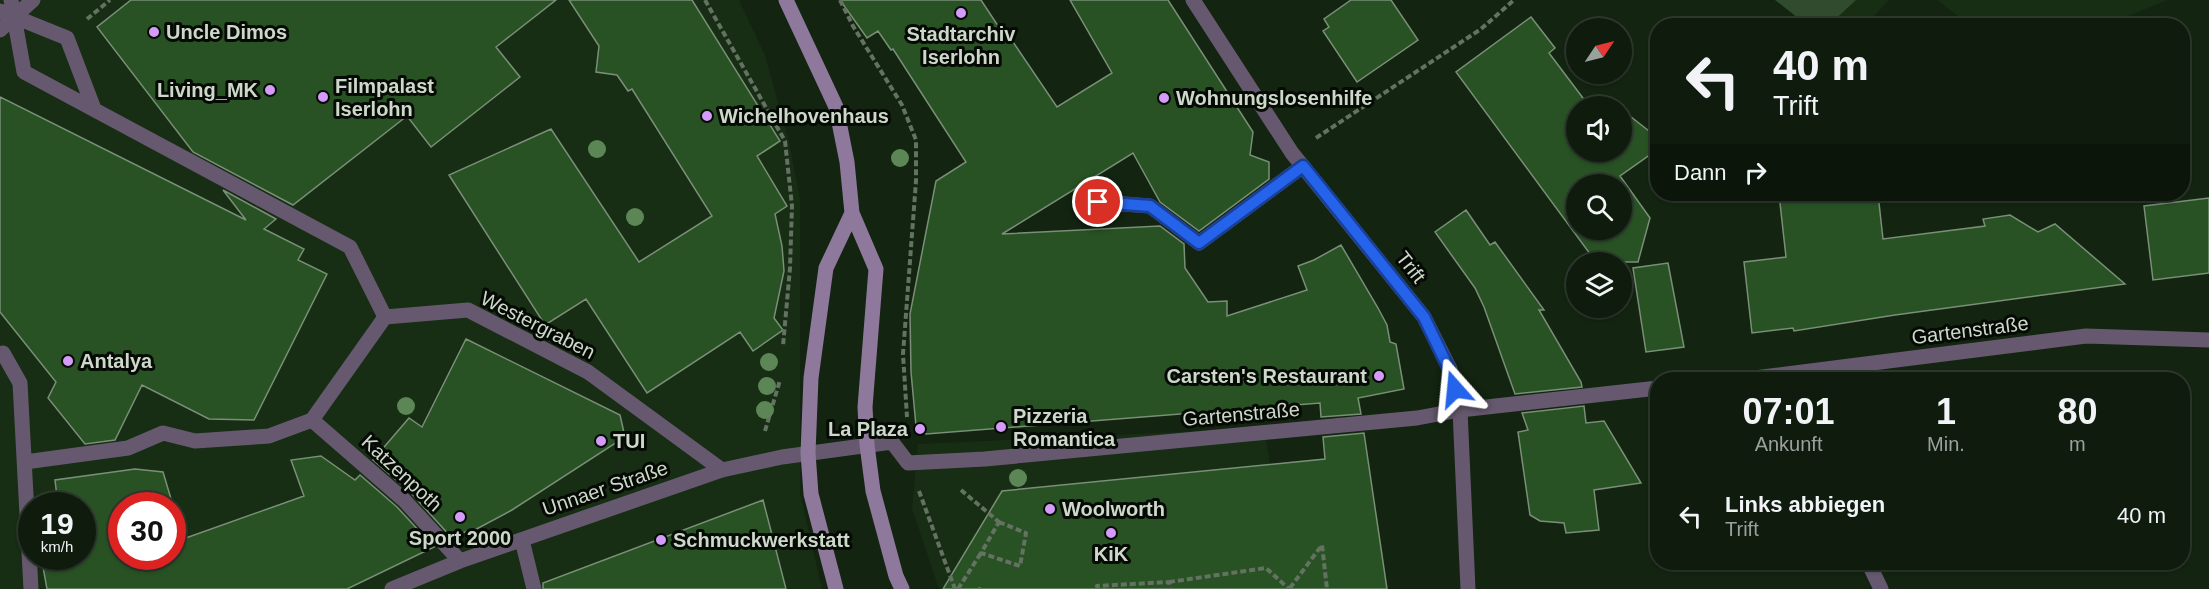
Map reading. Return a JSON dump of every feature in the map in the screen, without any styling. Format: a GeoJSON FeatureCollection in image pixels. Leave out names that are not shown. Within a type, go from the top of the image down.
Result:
{"type":"FeatureCollection","features":[{"type":"Feature","properties":{"kind":"main road"},"geometry":{"type":"LineString","coordinates":[[786,0],[836,107],[848,162],[852,213],[876,269],[865,407],[867,445],[873,491],[896,576],[902,589]]}},
{"type":"Feature","properties":{"kind":"main road"},"geometry":{"type":"LineString","coordinates":[[836,589],[811,494],[808,453],[812,378],[826,268],[852,213]]}},
{"type":"Feature","properties":{"kind":"street"},"geometry":{"type":"LineString","coordinates":[[0,30],[10,0]]}},
{"type":"Feature","properties":{"kind":"street"},"geometry":{"type":"LineString","coordinates":[[7,14],[33,0]]}},
{"type":"Feature","properties":{"kind":"street","name":"Trift"},"geometry":{"type":"LineString","coordinates":[[1193,0],[1292,153],[1424,317],[1449,369],[1460,410],[1468,589]]}},
{"type":"Feature","properties":{"kind":"street"},"geometry":{"type":"LineString","coordinates":[[7,14],[67,38],[94,109]]}},
{"type":"Feature","properties":{"kind":"street"},"geometry":{"type":"LineString","coordinates":[[7,14],[24,72],[350,247],[385,317],[312,420],[269,436],[195,441],[163,433],[128,448],[25,462]]}},
{"type":"Feature","properties":{"kind":"street"},"geometry":{"type":"LineString","coordinates":[[1098,202],[1150,206],[1199,243],[1303,166]]}},
{"type":"Feature","properties":{"kind":"street","name":"Westergraben"},"geometry":{"type":"LineString","coordinates":[[385,317],[468,310],[588,372],[722,470]]}},
{"type":"Feature","properties":{"kind":"street","name":"Gartenstraße"},"geometry":{"type":"LineString","coordinates":[[1838,372],[2086,336],[2209,340]]}},
{"type":"Feature","properties":{"kind":"street"},"geometry":{"type":"LineString","coordinates":[[3,353],[20,383],[32,589]]}},
{"type":"Feature","properties":{"kind":"street","name":"Gartenstraße"},"geometry":{"type":"LineString","coordinates":[[908,462],[986,459],[1406,419],[1460,410],[1650,389]]}},
{"type":"Feature","properties":{"kind":"street","name":"Katzenpoth"},"geometry":{"type":"LineString","coordinates":[[312,420],[404,500],[460,561]]}},
{"type":"Feature","properties":{"kind":"street"},"geometry":{"type":"LineString","coordinates":[[867,445],[892,442],[908,462]]}},
{"type":"Feature","properties":{"kind":"street","name":"Unnaer Straße"},"geometry":{"type":"LineString","coordinates":[[392,589],[460,561],[722,470],[808,453],[867,445]]}},
{"type":"Feature","properties":{"kind":"street"},"geometry":{"type":"LineString","coordinates":[[522,540],[534,589]]}},
{"type":"Feature","properties":{"kind":"street"},"geometry":{"type":"LineString","coordinates":[[1872,570],[1881,589]]}},
{"type":"Feature","properties":{"kind":"path"},"geometry":{"type":"LineString","coordinates":[[85,20],[110,0]]}},
{"type":"Feature","properties":{"kind":"path"},"geometry":{"type":"LineString","coordinates":[[705,0],[785,141],[792,206],[783,353]]}},
{"type":"Feature","properties":{"kind":"path"},"geometry":{"type":"LineString","coordinates":[[840,0],[853,26],[902,105],[916,140],[916,181],[903,354],[909,434],[908,462],[956,589]]}},
{"type":"Feature","properties":{"kind":"path"},"geometry":{"type":"LineString","coordinates":[[1292,153],[1481,29],[1514,0]]}},
{"type":"Feature","properties":{"kind":"path"},"geometry":{"type":"LineString","coordinates":[[756,464],[782,373]]}},
{"type":"Feature","properties":{"kind":"path"},"geometry":{"type":"LineString","coordinates":[[956,589],[999,522],[1026,533],[1020,566],[981,553]]}},
{"type":"Feature","properties":{"kind":"path"},"geometry":{"type":"LineString","coordinates":[[1098,589],[1097,586],[1169,582],[1266,568],[1290,589],[1322,545],[1327,589]]}},
{"type":"Feature","properties":{"kind":"path"},"geometry":{"type":"LineString","coordinates":[[1169,582],[1170,589]]}},
{"type":"Feature","properties":{"kind":"shaded area"},"geometry":{"type":"Polygon","coordinates":[[[0,0],[739,0],[765,55],[789,141],[800,199],[800,493],[822,589],[0,589],[0,0]]]}},
{"type":"Feature","properties":{"kind":"shaded area"},"geometry":{"type":"Polygon","coordinates":[[[1775,0],[1889,0],[1872,18],[1798,18],[1775,0]]]}},
{"type":"Feature","properties":{"kind":"shaded area"},"geometry":{"type":"Polygon","coordinates":[[[1775,0],[1856,0],[1837,18],[1798,18],[1775,0]]]}},
{"type":"Feature","properties":{"kind":"shaded area"},"geometry":{"type":"Polygon","coordinates":[[[1937,0],[2168,0],[2123,18],[1960,18],[1937,0]]]}},
{"type":"Feature","properties":{"kind":"shaded area"},"geometry":{"type":"Polygon","coordinates":[[[1264,428],[1291,589],[939,589],[912,508],[918,444],[1264,428]]]}},
{"type":"Feature","properties":{"kind":"building","name":"Filmpalast Iserlohn"},"geometry":{"type":"Polygon","coordinates":[[[131,0],[556,0],[496,47],[520,77],[431,147],[407,116],[293,205],[193,152],[97,27],[131,0]]]}},
{"type":"Feature","properties":{"kind":"building"},"geometry":{"type":"Polygon","coordinates":[[[569,0],[692,0],[780,141],[757,156],[787,206],[775,214],[782,246],[784,271],[774,318],[783,330],[753,351],[740,332],[647,393],[586,299],[545,325],[449,175],[551,129],[639,262],[712,216],[632,89],[628,91],[617,75],[596,72],[599,46],[569,0]]]}},
{"type":"Feature","properties":{"kind":"building"},"geometry":{"type":"Polygon","coordinates":[[[840,0],[981,0],[1006,38],[1009,36],[1057,107],[1112,73],[1070,0],[1168,0],[1253,132],[1250,155],[1269,162],[1269,179],[1199,231],[1160,202],[1133,153],[1002,234],[1160,226],[1184,244],[1185,268],[1208,302],[1227,301],[1227,316],[1307,290],[1298,266],[1341,245],[1387,325],[1390,342],[1396,344],[1404,389],[1358,398],[1361,414],[1321,417],[1320,403],[926,434],[916,426],[911,372],[910,314],[936,181],[966,162],[893,49],[891,50],[878,31],[867,38],[840,0]]]}},
{"type":"Feature","properties":{"kind":"building"},"geometry":{"type":"Polygon","coordinates":[[[1351,0],[1391,0],[1418,40],[1357,82],[1323,31],[1329,27],[1324,19],[1351,0]]]}},
{"type":"Feature","properties":{"kind":"building"},"geometry":{"type":"Polygon","coordinates":[[[1531,17],[1555,48],[1549,53],[1566,76],[1566,84],[1572,84],[1581,96],[1566,96],[1566,162],[1632,162],[1632,118],[1650,132],[1650,155],[1623,174],[1566,174],[1566,221],[1456,72],[1531,17]]]}},
{"type":"Feature","properties":{"kind":"building"},"geometry":{"type":"Polygon","coordinates":[[[0,97],[246,220],[223,190],[276,219],[264,229],[304,249],[298,260],[327,274],[254,420],[209,419],[142,385],[115,440],[85,444],[48,398],[56,382],[0,312],[0,97]]]}},
{"type":"Feature","properties":{"kind":"building"},"geometry":{"type":"Polygon","coordinates":[[[1632,193],[1650,218],[1638,262],[1632,262],[1632,252],[1589,252],[1580,240],[1632,240],[1632,193]]]}},
{"type":"Feature","properties":{"kind":"building"},"geometry":{"type":"Polygon","coordinates":[[[2209,198],[2209,273],[2153,280],[2144,206],[2209,198]]]}},
{"type":"Feature","properties":{"kind":"building"},"geometry":{"type":"Polygon","coordinates":[[[1780,201],[1879,201],[1883,239],[1985,226],[1983,219],[2010,215],[2038,232],[2055,224],[2125,284],[1794,331],[1793,328],[1752,333],[1744,262],[1786,257],[1780,201]]]}},
{"type":"Feature","properties":{"kind":"building"},"geometry":{"type":"Polygon","coordinates":[[[1466,210],[1490,245],[1495,242],[1544,310],[1539,310],[1582,387],[1515,394],[1475,288],[1435,232],[1466,210]]]}},
{"type":"Feature","properties":{"kind":"building"},"geometry":{"type":"Polygon","coordinates":[[[1668,263],[1684,347],[1646,352],[1633,268],[1668,263]]]}},
{"type":"Feature","properties":{"kind":"building"},"geometry":{"type":"Polygon","coordinates":[[[466,339],[620,415],[625,437],[512,510],[469,533],[467,531],[452,538],[411,493],[373,460],[409,418],[422,427],[466,339]]]}},
{"type":"Feature","properties":{"kind":"building"},"geometry":{"type":"Polygon","coordinates":[[[1584,406],[1586,423],[1604,421],[1641,483],[1594,490],[1599,530],[1566,533],[1564,523],[1540,521],[1530,515],[1518,432],[1528,430],[1522,413],[1584,406]]]}},
{"type":"Feature","properties":{"kind":"building"},"geometry":{"type":"Polygon","coordinates":[[[1364,433],[1387,589],[943,589],[1002,491],[1325,459],[1323,437],[1364,433]]]}},
{"type":"Feature","properties":{"kind":"building"},"geometry":{"type":"Polygon","coordinates":[[[321,456],[355,480],[360,475],[397,507],[434,547],[347,589],[47,589],[44,570],[96,570],[96,492],[56,492],[55,480],[135,469],[163,472],[169,492],[108,492],[108,570],[186,570],[186,538],[304,496],[291,460],[321,456]]]}},
{"type":"Feature","properties":{"kind":"building"},"geometry":{"type":"Polygon","coordinates":[[[763,500],[786,589],[543,589],[543,583],[763,500]]]}},
{"type":"Feature","properties":{"kind":"place","name":"Stadtarchiv Iserlohn"},"geometry":{"type":"Point","coordinates":[961,13]}},
{"type":"Feature","properties":{"kind":"place","name":"Uncle Dimos"},"geometry":{"type":"Point","coordinates":[154,32]}},
{"type":"Feature","properties":{"kind":"place","name":"Living_MK"},"geometry":{"type":"Point","coordinates":[270,90]}},
{"type":"Feature","properties":{"kind":"place","name":"Filmpalast Iserlohn"},"geometry":{"type":"Point","coordinates":[323,97]}},
{"type":"Feature","properties":{"kind":"place","name":"Wohnungslosenhilfe"},"geometry":{"type":"Point","coordinates":[1164,98]}},
{"type":"Feature","properties":{"kind":"place","name":"Wichelhovenhaus"},"geometry":{"type":"Point","coordinates":[707,116]}},
{"type":"Feature","properties":{"kind":"place","name":"Antalya"},"geometry":{"type":"Point","coordinates":[68,361]}},
{"type":"Feature","properties":{"kind":"place","name":"Carsten's Restaurant"},"geometry":{"type":"Point","coordinates":[1379,376]}},
{"type":"Feature","properties":{"kind":"place","name":"Pizzeria Romantica"},"geometry":{"type":"Point","coordinates":[1001,427]}},
{"type":"Feature","properties":{"kind":"place","name":"La Plaza"},"geometry":{"type":"Point","coordinates":[920,429]}},
{"type":"Feature","properties":{"kind":"place","name":"TUI"},"geometry":{"type":"Point","coordinates":[601,441]}},
{"type":"Feature","properties":{"kind":"place","name":"Woolworth"},"geometry":{"type":"Point","coordinates":[1050,509]}},
{"type":"Feature","properties":{"kind":"place","name":"Sport 2000"},"geometry":{"type":"Point","coordinates":[460,517]}},
{"type":"Feature","properties":{"kind":"place","name":"KiK"},"geometry":{"type":"Point","coordinates":[1111,533]}},
{"type":"Feature","properties":{"kind":"place","name":"Schmuckwerkstatt"},"geometry":{"type":"Point","coordinates":[661,540]}},
{"type":"Feature","properties":{"kind":"route"},"geometry":{"type":"LineString","coordinates":[[1098,202],[1150,206],[1199,243],[1303,166],[1424,317],[1449,369],[1455,389]]}}]}
